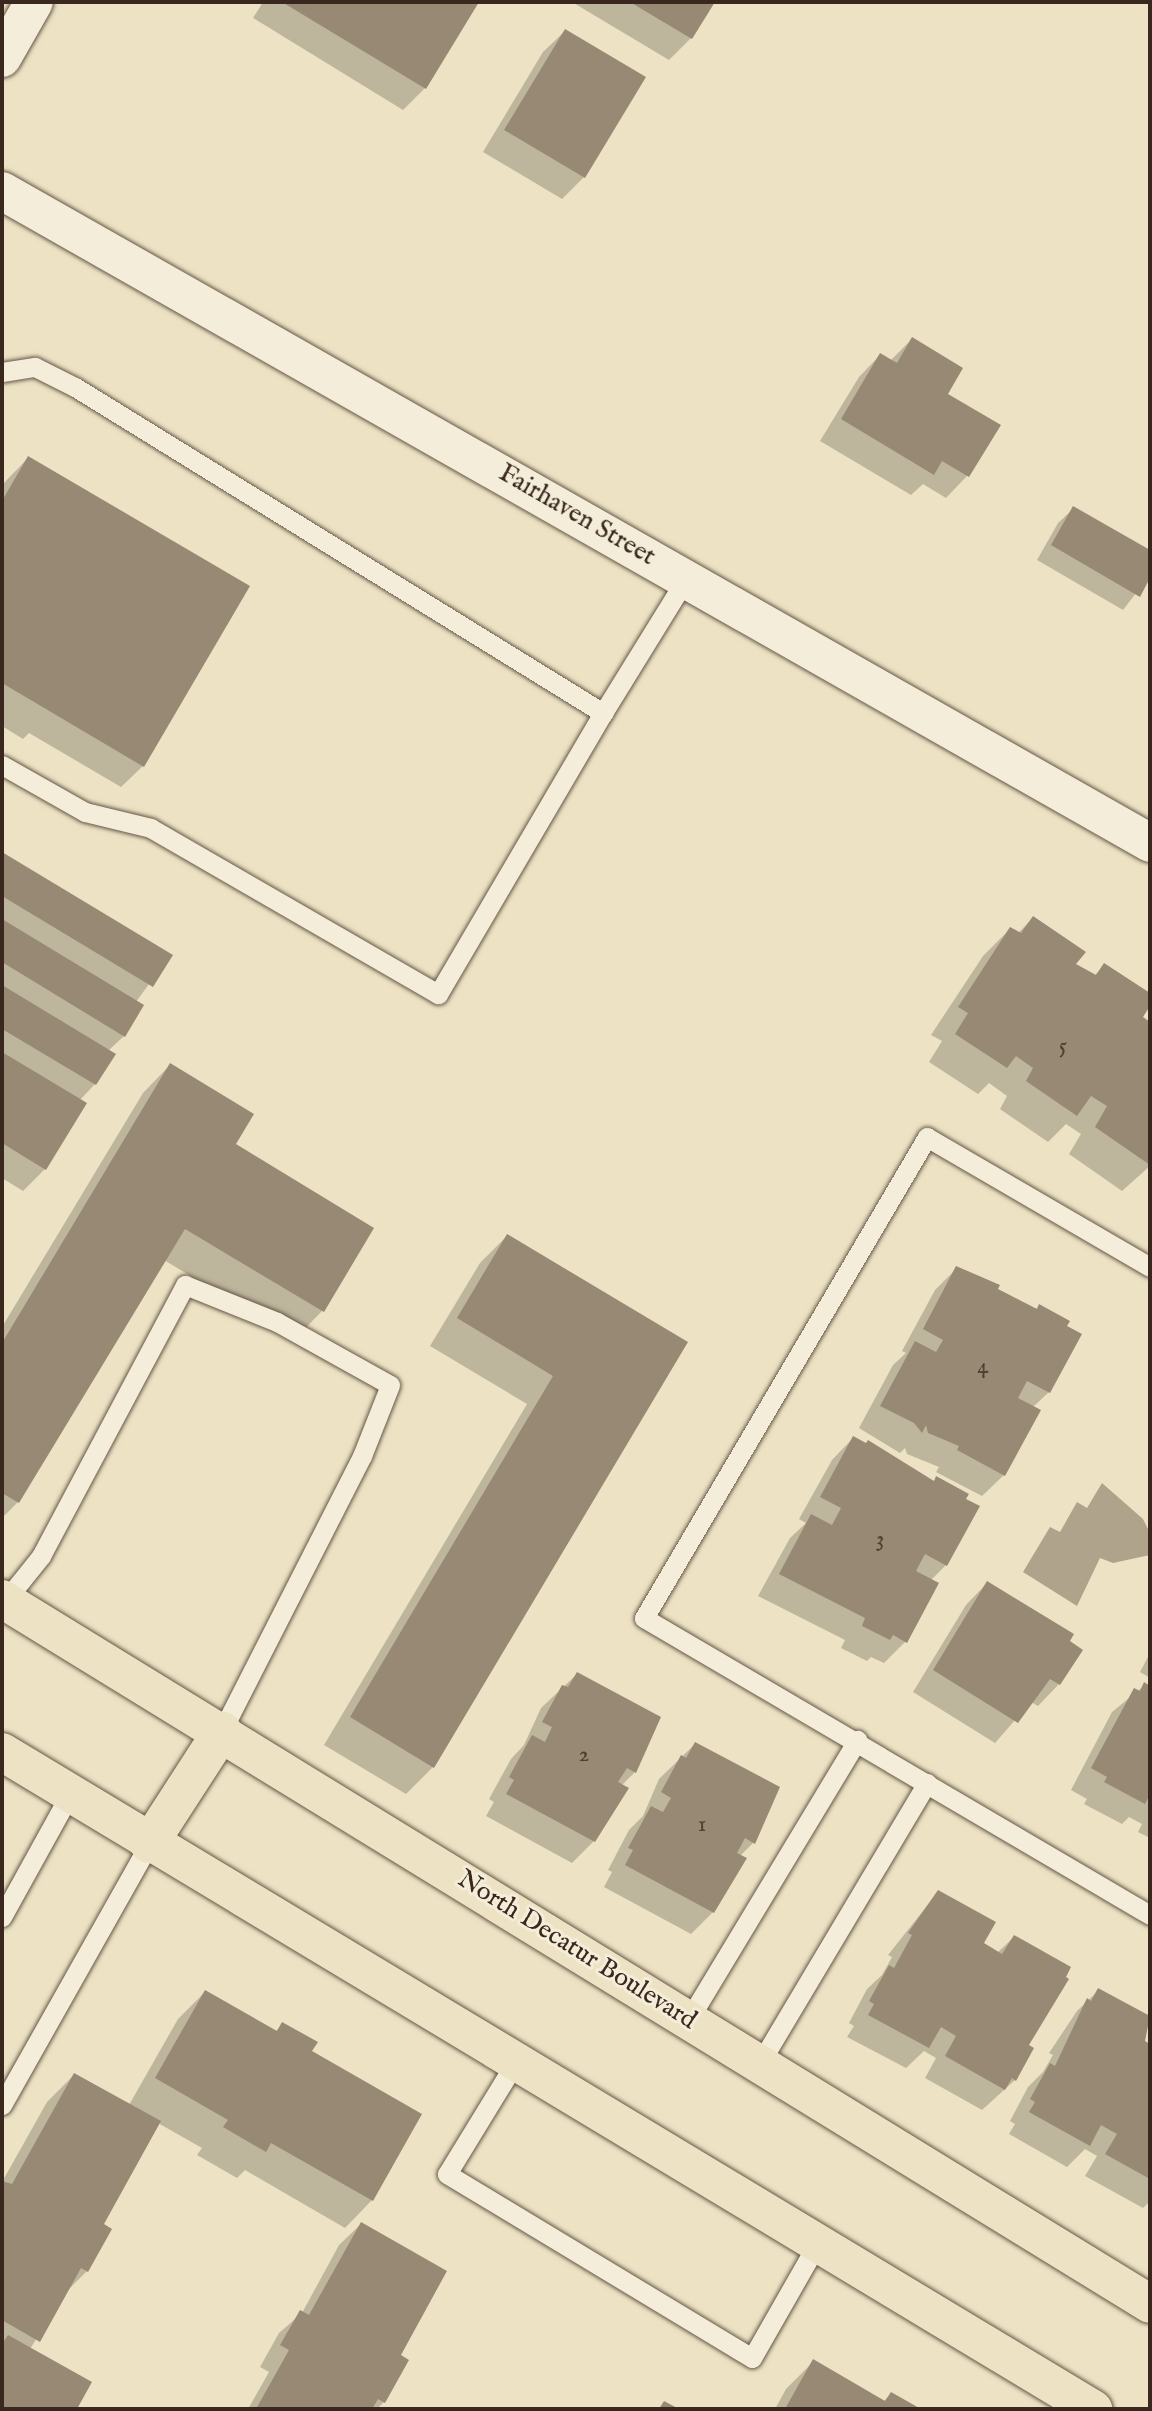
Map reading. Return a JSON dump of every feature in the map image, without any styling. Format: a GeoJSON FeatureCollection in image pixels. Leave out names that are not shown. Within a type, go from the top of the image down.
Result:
{"type":"FeatureCollection","features":[{"type":"Feature","properties":{"kind":"main road","name":"North Decatur Boulevard"},"geometry":{"type":"LineString","coordinates":[[3,1600],[222,1731],[1150,2304]]}},
{"type":"Feature","properties":{"kind":"main road"},"geometry":{"type":"LineString","coordinates":[[149,1844],[222,1731]]}},
{"type":"Feature","properties":{"kind":"main road"},"geometry":{"type":"LineString","coordinates":[[2,1752],[149,1844],[1093,2409]]}},
{"type":"Feature","properties":{"kind":"street"},"geometry":{"type":"LineString","coordinates":[[2,58],[34,2]]}},
{"type":"Feature","properties":{"kind":"street","name":"Fairhaven Street"},"geometry":{"type":"LineString","coordinates":[[2,191],[687,577],[1150,843]]}},
{"type":"Feature","properties":{"kind":"lane"},"geometry":{"type":"LineString","coordinates":[[2,372],[35,367],[75,387],[603,713]]}},
{"type":"Feature","properties":{"kind":"lane"},"geometry":{"type":"LineString","coordinates":[[2,765],[85,812],[151,828],[438,994],[603,713],[687,577]]}},
{"type":"Feature","properties":{"kind":"lane"},"geometry":{"type":"LineString","coordinates":[[1150,1266],[927,1137],[644,1618],[857,1740],[1150,1915]]}},
{"type":"Feature","properties":{"kind":"lane"},"geometry":{"type":"LineString","coordinates":[[3,1600],[41,1556],[185,1285],[277,1322],[390,1385],[362,1456],[222,1731]]}},
{"type":"Feature","properties":{"kind":"lane"},"geometry":{"type":"LineString","coordinates":[[689,2019],[857,1740]]}},
{"type":"Feature","properties":{"kind":"lane"},"geometry":{"type":"LineString","coordinates":[[760,2063],[927,1783]]}},
{"type":"Feature","properties":{"kind":"lane"},"geometry":{"type":"LineString","coordinates":[[2,1917],[71,1794]]}},
{"type":"Feature","properties":{"kind":"lane"},"geometry":{"type":"LineString","coordinates":[[2,2105],[149,1844]]}},
{"type":"Feature","properties":{"kind":"lane"},"geometry":{"type":"LineString","coordinates":[[515,2063],[447,2174],[752,2358],[817,2244]]}},
{"type":"Feature","properties":{"kind":"shaded area"},"geometry":{"type":"Polygon","coordinates":[[[1102,1483],[1143,1519],[1150,1533],[1150,1555],[1113,1563],[1100,1558],[1077,1606],[1023,1572],[1050,1527],[1060,1532],[1077,1502],[1087,1508],[1102,1483]]]}},
{"type":"Feature","properties":{"kind":"building"},"geometry":{"type":"Polygon","coordinates":[[[282,2],[479,2],[426,89],[282,2]]]}},
{"type":"Feature","properties":{"kind":"building"},"geometry":{"type":"Polygon","coordinates":[[[630,2],[715,2],[692,39],[630,2]]]}},
{"type":"Feature","properties":{"kind":"building"},"geometry":{"type":"Polygon","coordinates":[[[565,29],[646,77],[585,178],[504,130],[565,29]]]}},
{"type":"Feature","properties":{"kind":"building"},"geometry":{"type":"Polygon","coordinates":[[[912,337],[963,368],[948,394],[1001,425],[969,477],[942,461],[934,475],[841,419],[880,353],[897,363],[912,337]]]}},
{"type":"Feature","properties":{"kind":"building"},"geometry":{"type":"Polygon","coordinates":[[[28,456],[250,586],[144,767],[2,683],[2,501],[28,456]]]}},
{"type":"Feature","properties":{"kind":"building"},"geometry":{"type":"Polygon","coordinates":[[[1073,506],[1150,550],[1150,578],[1140,597],[1051,545],[1073,506]]]}},
{"type":"Feature","properties":{"kind":"building"},"geometry":{"type":"Polygon","coordinates":[[[2,852],[173,955],[153,987],[2,896],[2,852]]]}},
{"type":"Feature","properties":{"kind":"building"},"geometry":{"type":"Polygon","coordinates":[[[1033,916],[1086,952],[1076,964],[1096,975],[1104,963],[1150,993],[1150,1006],[1143,1017],[1150,1022],[1150,1165],[1095,1127],[1107,1106],[1091,1096],[1077,1116],[1026,1081],[1033,1068],[1016,1056],[1007,1068],[955,1034],[968,1013],[958,1007],[1010,927],[1021,933],[1033,916]]]}},
{"type":"Feature","properties":{"kind":"building"},"geometry":{"type":"Polygon","coordinates":[[[2,919],[144,1005],[125,1037],[2,962],[2,919]]]}},
{"type":"Feature","properties":{"kind":"building"},"geometry":{"type":"Polygon","coordinates":[[[2,985],[116,1054],[96,1085],[2,1029],[2,985]]]}},
{"type":"Feature","properties":{"kind":"building"},"geometry":{"type":"Polygon","coordinates":[[[2,1052],[87,1103],[46,1170],[2,1143],[2,1052]]]}},
{"type":"Feature","properties":{"kind":"building"},"geometry":{"type":"Polygon","coordinates":[[[170,1063],[254,1114],[236,1144],[374,1228],[324,1312],[185,1229],[19,1503],[2,1493],[2,1343],[170,1063]]]}},
{"type":"Feature","properties":{"kind":"building"},"geometry":{"type":"Polygon","coordinates":[[[507,1234],[688,1342],[434,1768],[350,1717],[553,1376],[457,1318],[507,1234]]]}},
{"type":"Feature","properties":{"kind":"building"},"geometry":{"type":"Polygon","coordinates":[[[956,1266],[1000,1285],[998,1289],[1037,1309],[1039,1304],[1070,1321],[1067,1326],[1082,1334],[1050,1393],[1027,1381],[1018,1398],[1041,1410],[1005,1476],[957,1450],[959,1446],[928,1433],[926,1425],[922,1433],[914,1423],[880,1406],[915,1341],[936,1352],[943,1340],[923,1329],[956,1266]]]}},
{"type":"Feature","properties":{"kind":"building"},"geometry":{"type":"Polygon","coordinates":[[[853,1436],[866,1443],[868,1440],[934,1481],[936,1476],[969,1494],[966,1499],[980,1506],[947,1566],[925,1554],[916,1571],[939,1583],[907,1643],[893,1635],[890,1640],[862,1626],[865,1618],[779,1574],[811,1514],[832,1525],[841,1508],[820,1497],[853,1436]]]}},
{"type":"Feature","properties":{"kind":"building"},"geometry":{"type":"Polygon","coordinates":[[[987,1581],[1074,1634],[1070,1641],[1083,1650],[1060,1685],[1050,1679],[1018,1723],[933,1670],[987,1581]]]}},
{"type":"Feature","properties":{"kind":"building"},"geometry":{"type":"Polygon","coordinates":[[[577,1672],[661,1717],[636,1773],[627,1768],[618,1782],[629,1788],[595,1842],[506,1794],[514,1780],[509,1777],[532,1735],[545,1742],[552,1727],[542,1722],[562,1685],[568,1687],[577,1672]]]}},
{"type":"Feature","properties":{"kind":"building"},"geometry":{"type":"Polygon","coordinates":[[[1144,1682],[1150,1686],[1150,1794],[1145,1804],[1104,1782],[1107,1777],[1091,1768],[1134,1688],[1140,1691],[1144,1682]]]}},
{"type":"Feature","properties":{"kind":"building"},"geometry":{"type":"Polygon","coordinates":[[[695,1742],[780,1787],[755,1844],[745,1838],[737,1853],[747,1858],[714,1913],[625,1865],[633,1850],[628,1848],[651,1806],[663,1812],[671,1798],[661,1792],[681,1755],[686,1758],[695,1742]]]}},
{"type":"Feature","properties":{"kind":"building"},"geometry":{"type":"Polygon","coordinates":[[[938,1890],[996,1922],[984,1943],[1002,1954],[1014,1935],[1071,1967],[1066,1977],[1069,1979],[1029,2045],[1034,2048],[1016,2081],[1012,2078],[1005,2090],[945,2056],[956,2036],[941,2027],[929,2048],[868,2015],[874,2004],[869,2001],[889,1965],[894,1968],[912,1935],[908,1933],[938,1890]]]}},
{"type":"Feature","properties":{"kind":"building"},"geometry":{"type":"Polygon","coordinates":[[[1098,1988],[1150,2016],[1145,2041],[1150,2044],[1150,2179],[1105,2154],[1117,2134],[1101,2125],[1090,2146],[1029,2112],[1035,2102],[1030,2099],[1050,2063],[1055,2066],[1087,1998],[1091,2001],[1098,1988]]]}},
{"type":"Feature","properties":{"kind":"building"},"geometry":{"type":"Polygon","coordinates":[[[205,1990],[277,2031],[282,2022],[318,2042],[312,2051],[422,2114],[373,2201],[271,2143],[266,2152],[223,2127],[228,2120],[155,2078],[205,1990]]]}},
{"type":"Feature","properties":{"kind":"building"},"geometry":{"type":"Polygon","coordinates":[[[74,2073],[161,2121],[104,2224],[112,2229],[88,2272],[81,2268],[40,2342],[2,2320],[2,2181],[12,2184],[74,2073]]]}},
{"type":"Feature","properties":{"kind":"building"},"geometry":{"type":"Polygon","coordinates":[[[361,2222],[447,2271],[401,2355],[409,2360],[385,2403],[378,2399],[372,2409],[256,2409],[289,2350],[280,2345],[300,2310],[309,2315],[361,2222]]]}},
{"type":"Feature","properties":{"kind":"building"},"geometry":{"type":"Polygon","coordinates":[[[8,2335],[92,2382],[77,2409],[2,2409],[2,2344],[8,2335]]]}},
{"type":"Feature","properties":{"kind":"building"},"geometry":{"type":"Polygon","coordinates":[[[813,2359],[885,2401],[891,2392],[921,2409],[785,2409],[813,2359]]]}},
{"type":"Feature","properties":{"kind":"building"},"geometry":{"type":"Polygon","coordinates":[[[664,2401],[679,2409],[659,2409],[664,2401]]]}}]}
